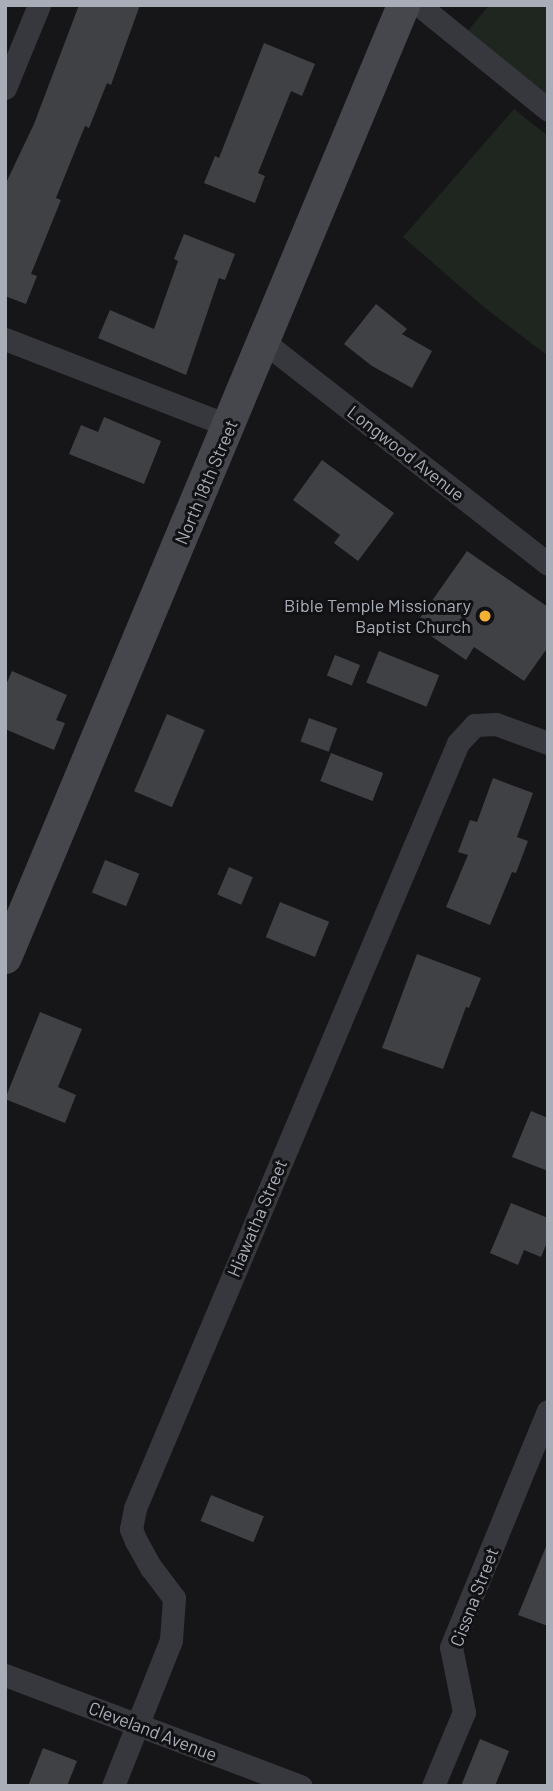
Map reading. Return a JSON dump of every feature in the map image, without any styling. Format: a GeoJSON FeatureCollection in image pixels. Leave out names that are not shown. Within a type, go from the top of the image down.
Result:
{"type":"FeatureCollection","features":[{"type":"Feature","properties":{"kind":"main road","name":"North 18th Street"},"geometry":{"type":"LineString","coordinates":[[5,957],[403,5]]}},
{"type":"Feature","properties":{"kind":"street"},"geometry":{"type":"LineString","coordinates":[[5,88],[39,5]]}},
{"type":"Feature","properties":{"kind":"street"},"geometry":{"type":"LineString","coordinates":[[419,5],[548,110]]}},
{"type":"Feature","properties":{"kind":"street"},"geometry":{"type":"LineString","coordinates":[[5,339],[229,426]]}},
{"type":"Feature","properties":{"kind":"street","name":"Longwood Avenue"},"geometry":{"type":"LineString","coordinates":[[264,342],[548,564]]}},
{"type":"Feature","properties":{"kind":"street","name":"Hiawatha Street"},"geometry":{"type":"LineString","coordinates":[[113,1786],[171,1640],[174,1598],[151,1568],[131,1529],[140,1495],[458,743],[475,725],[496,724],[548,742]]}},
{"type":"Feature","properties":{"kind":"street","name":"Cissna Street"},"geometry":{"type":"LineString","coordinates":[[433,1786],[464,1712],[451,1647],[548,1411]]}},
{"type":"Feature","properties":{"kind":"street","name":"Cleveland Avenue"},"geometry":{"type":"LineString","coordinates":[[5,1675],[301,1786]]}},
{"type":"Feature","properties":{"kind":"shaded area"},"geometry":{"type":"Polygon","coordinates":[[[489,5],[548,5],[548,97],[467,32],[489,5]]]}},
{"type":"Feature","properties":{"kind":"shaded area"},"geometry":{"type":"Polygon","coordinates":[[[514,109],[548,136],[548,356],[485,308],[403,237],[514,109]]]}},
{"type":"Feature","properties":{"kind":"building"},"geometry":{"type":"Polygon","coordinates":[[[79,5],[140,5],[111,85],[107,83],[89,128],[85,126],[56,198],[61,200],[31,274],[37,276],[26,304],[5,296],[5,185],[34,124],[79,5]]]}},
{"type":"Feature","properties":{"kind":"building"},"geometry":{"type":"Polygon","coordinates":[[[264,43],[315,64],[302,96],[291,91],[258,173],[265,176],[255,203],[204,183],[215,156],[219,158],[264,43]]]}},
{"type":"Feature","properties":{"kind":"building"},"geometry":{"type":"Polygon","coordinates":[[[184,234],[235,254],[225,280],[219,278],[186,375],[98,338],[110,310],[154,329],[178,261],[174,259],[184,234]]]}},
{"type":"Feature","properties":{"kind":"building"},"geometry":{"type":"Polygon","coordinates":[[[376,304],[407,329],[402,334],[432,351],[412,388],[372,366],[344,344],[376,304]]]}},
{"type":"Feature","properties":{"kind":"building"},"geometry":{"type":"Polygon","coordinates":[[[104,417],[161,441],[144,484],[69,454],[81,425],[98,432],[104,417]]]}},
{"type":"Feature","properties":{"kind":"building"},"geometry":{"type":"Polygon","coordinates":[[[322,460],[394,513],[358,561],[334,543],[340,535],[293,500],[322,460]]]}},
{"type":"Feature","properties":{"kind":"building","name":"Bible Temple Missionary Baptist Church"},"geometry":{"type":"Polygon","coordinates":[[[467,551],[548,607],[548,647],[524,681],[474,647],[466,660],[415,625],[467,551]]]}},
{"type":"Feature","properties":{"kind":"building"},"geometry":{"type":"Polygon","coordinates":[[[379,651],[439,675],[427,707],[366,683],[379,651]]]}},
{"type":"Feature","properties":{"kind":"building"},"geometry":{"type":"Polygon","coordinates":[[[335,655],[360,665],[352,686],[327,675],[335,655]]]}},
{"type":"Feature","properties":{"kind":"building"},"geometry":{"type":"Polygon","coordinates":[[[12,671],[67,695],[56,720],[65,723],[54,750],[5,729],[5,687],[12,671]]]}},
{"type":"Feature","properties":{"kind":"building"},"geometry":{"type":"Polygon","coordinates":[[[167,714],[205,730],[172,807],[134,791],[167,714]]]}},
{"type":"Feature","properties":{"kind":"building"},"geometry":{"type":"Polygon","coordinates":[[[309,718],[337,728],[329,752],[300,741],[309,718]]]}},
{"type":"Feature","properties":{"kind":"building"},"geometry":{"type":"Polygon","coordinates":[[[331,753],[383,773],[373,801],[320,781],[331,753]]]}},
{"type":"Feature","properties":{"kind":"building"},"geometry":{"type":"Polygon","coordinates":[[[493,778],[533,793],[517,837],[528,841],[516,873],[512,872],[490,925],[446,907],[468,855],[458,852],[470,820],[477,822],[493,778]]]}},
{"type":"Feature","properties":{"kind":"building"},"geometry":{"type":"Polygon","coordinates":[[[105,860],[139,874],[126,906],[92,892],[105,860]]]}},
{"type":"Feature","properties":{"kind":"building"},"geometry":{"type":"Polygon","coordinates":[[[229,867],[253,877],[241,905],[217,895],[229,867]]]}},
{"type":"Feature","properties":{"kind":"building"},"geometry":{"type":"Polygon","coordinates":[[[280,902],[329,922],[315,957],[266,937],[280,902]]]}},
{"type":"Feature","properties":{"kind":"building"},"geometry":{"type":"Polygon","coordinates":[[[417,954],[481,978],[469,1008],[466,1007],[443,1069],[382,1048],[417,954]]]}},
{"type":"Feature","properties":{"kind":"building"},"geometry":{"type":"Polygon","coordinates":[[[40,1012],[82,1029],[58,1087],[76,1095],[65,1123],[5,1099],[40,1012]]]}},
{"type":"Feature","properties":{"kind":"building"},"geometry":{"type":"Polygon","coordinates":[[[531,1111],[548,1118],[548,1171],[512,1157],[531,1111]]]}},
{"type":"Feature","properties":{"kind":"building"},"geometry":{"type":"Polygon","coordinates":[[[511,1203],[548,1218],[548,1240],[541,1257],[524,1250],[518,1265],[490,1253],[511,1203]]]}},
{"type":"Feature","properties":{"kind":"building"},"geometry":{"type":"Polygon","coordinates":[[[211,1495],[264,1516],[253,1542],[201,1521],[211,1495]]]}},
{"type":"Feature","properties":{"kind":"building"},"geometry":{"type":"Polygon","coordinates":[[[548,1544],[548,1626],[518,1615],[548,1544]]]}},
{"type":"Feature","properties":{"kind":"building"},"geometry":{"type":"Polygon","coordinates":[[[480,1739],[509,1751],[495,1786],[461,1786],[480,1739]]]}},
{"type":"Feature","properties":{"kind":"building"},"geometry":{"type":"Polygon","coordinates":[[[43,1748],[77,1761],[67,1786],[28,1786],[43,1748]]]}},
{"type":"Feature","properties":{"kind":"place","name":"Bible Temple Missionary Baptist Church"},"geometry":{"type":"Point","coordinates":[485,616]}}]}
